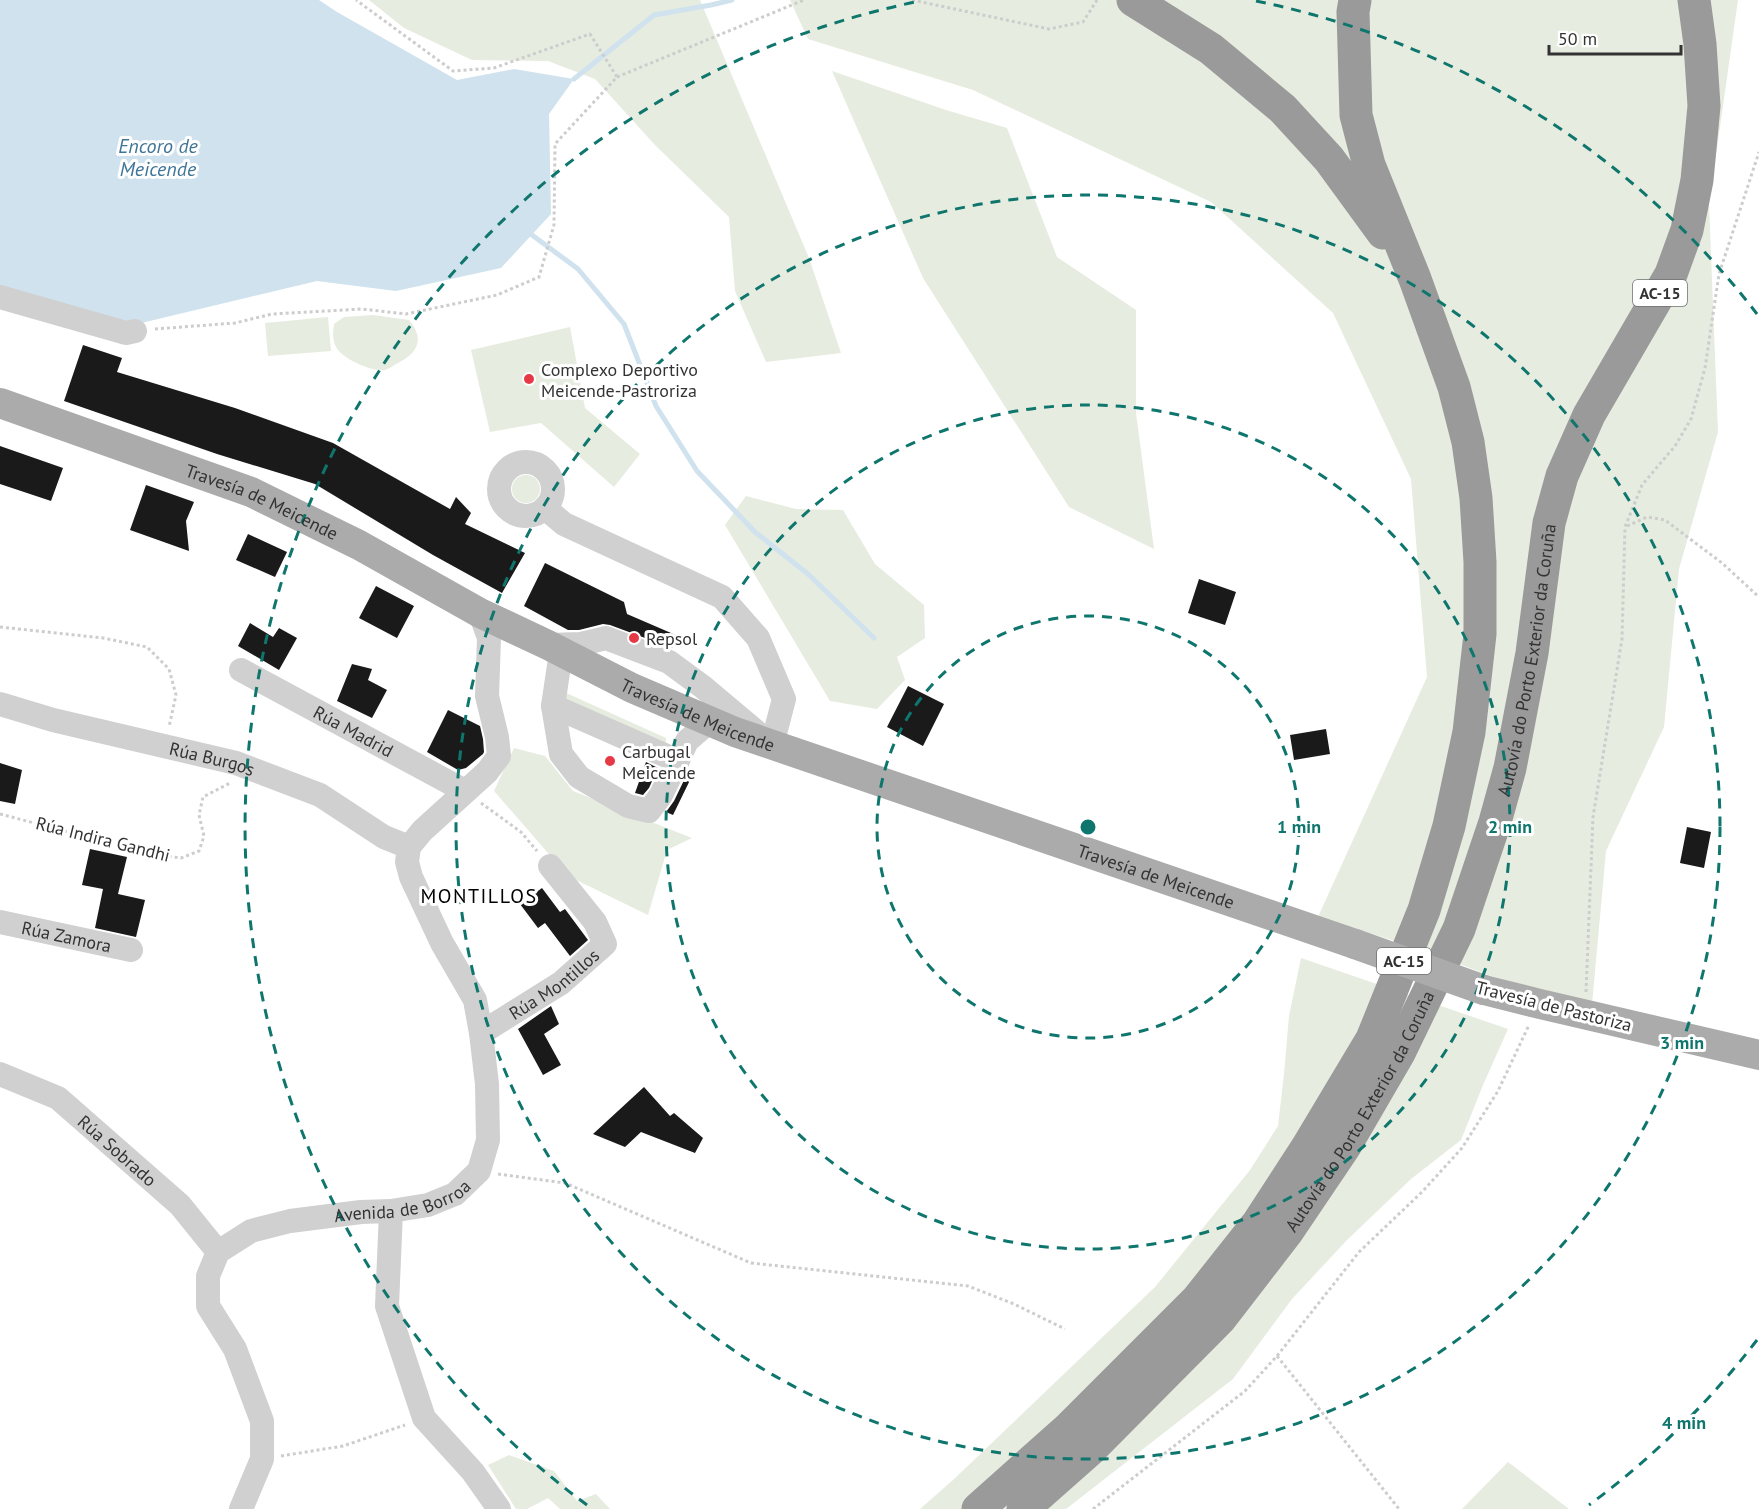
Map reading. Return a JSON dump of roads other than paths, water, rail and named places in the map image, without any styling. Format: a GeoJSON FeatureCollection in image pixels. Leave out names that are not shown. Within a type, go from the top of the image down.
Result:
{"type":"FeatureCollection","features":[{"type":"Feature","properties":{"kind":"highway"},"geometry":{"type":"LineString","coordinates":[[1133,0],[1212,49],[1283,109],[1329,159],[1415,279]]}},
{"type":"Feature","properties":{"kind":"highway"},"geometry":{"type":"LineString","coordinates":[[1355,0],[1353,12],[1356,115],[1369,165],[1415,279]]}},
{"type":"Feature","properties":{"kind":"highway"},"geometry":{"type":"LineString","coordinates":[[1685,0],[1700,44]]}},
{"type":"Feature","properties":{"kind":"highway"},"geometry":{"type":"LineString","coordinates":[[1694,0],[1700,44]]}},
{"type":"Feature","properties":{"kind":"highway","name":"Autovía do Porto Exterior da Coruña"},"geometry":{"type":"LineString","coordinates":[[1023,1509],[1091,1449],[1220,1319],[1287,1232],[1345,1146],[1399,1053],[1459,930],[1495,822],[1510,768],[1532,652],[1549,523],[1562,476],[1589,415],[1671,274],[1687,230],[1696,180],[1704,106],[1700,44]]}},
{"type":"Feature","properties":{"kind":"highway","name":"Autovía do Porto Exterior da Coruña"},"geometry":{"type":"LineString","coordinates":[[978,1509],[1070,1426],[1197,1300],[1258,1223],[1372,1040],[1424,910],[1449,826],[1469,732],[1480,634],[1480,562],[1476,498],[1468,442],[1454,387],[1415,279]]}},
{"type":"Feature","properties":{"kind":"main road","name":"Travesía de Meicende"},"geometry":{"type":"LineString","coordinates":[[0,403],[251,492],[359,545],[480,613],[632,688],[710,721],[772,745],[1355,944],[1421,969]]}},
{"type":"Feature","properties":{"kind":"main road","name":"Travesía de Pastoriza"},"geometry":{"type":"LineString","coordinates":[[1421,969],[1484,990],[1759,1055]]}},
{"type":"Feature","properties":{"kind":"street"},"geometry":{"type":"LineString","coordinates":[[0,297],[126,333],[135,331]]}},
{"type":"Feature","properties":{"kind":"street"},"geometry":{"type":"LineString","coordinates":[[545,508],[564,524],[722,597],[758,638],[784,699],[772,745],[703,687],[669,662],[606,638],[554,648],[553,706],[561,754],[579,777],[628,807],[649,811],[661,795],[687,741],[710,721]]}},
{"type":"Feature","properties":{"kind":"street"},"geometry":{"type":"LineString","coordinates":[[410,847],[422,831],[487,772],[499,756],[487,696],[489,638],[480,613]]}},
{"type":"Feature","properties":{"kind":"street"},"geometry":{"type":"LineString","coordinates":[[487,665],[501,643],[517,630]]}},
{"type":"Feature","properties":{"kind":"street","name":"Rúa Madrid"},"geometry":{"type":"LineString","coordinates":[[241,670],[465,791]]}},
{"type":"Feature","properties":{"kind":"street","name":"Rúa Burgos"},"geometry":{"type":"LineString","coordinates":[[0,704],[53,720],[236,763],[320,795],[384,837],[410,847]]}},
{"type":"Feature","properties":{"kind":"street"},"geometry":{"type":"LineString","coordinates":[[553,706],[678,760]]}},
{"type":"Feature","properties":{"kind":"street","name":"Avenida de Borroa"},"geometry":{"type":"LineString","coordinates":[[218,1252],[251,1232],[290,1221],[361,1212],[392,1211],[428,1205],[455,1194],[479,1171],[488,1140],[487,1084],[475,1000],[442,943],[411,877],[407,862],[410,847]]}},
{"type":"Feature","properties":{"kind":"street","name":"Rúa Montillos"},"geometry":{"type":"LineString","coordinates":[[481,1033],[561,983],[605,945],[595,922],[550,866]]}},
{"type":"Feature","properties":{"kind":"street","name":"Rúa Zamora"},"geometry":{"type":"LineString","coordinates":[[0,922],[131,950]]}},
{"type":"Feature","properties":{"kind":"street","name":"Rúa Sobrado"},"geometry":{"type":"LineString","coordinates":[[0,1074],[58,1098],[180,1205],[218,1252]]}},
{"type":"Feature","properties":{"kind":"street"},"geometry":{"type":"LineString","coordinates":[[392,1211],[387,1306],[424,1418],[473,1472],[499,1509]]}},
{"type":"Feature","properties":{"kind":"street"},"geometry":{"type":"LineString","coordinates":[[218,1252],[208,1276],[208,1306],[235,1349],[262,1422],[262,1459],[241,1509]]}},
{"type":"Feature","properties":{"kind":"water","name":"Encoro de Meicende"},"geometry":{"type":"Polygon","coordinates":[[[0,0],[319,0],[457,80],[514,69],[574,79],[549,114],[551,214],[501,268],[396,291],[317,281],[133,325],[0,287],[0,0]]]}},
{"type":"Feature","properties":{"kind":"waterway"},"geometry":{"type":"LineString","coordinates":[[574,79],[654,15],[732,0]]}},
{"type":"Feature","properties":{"kind":"waterway"},"geometry":{"type":"LineString","coordinates":[[532,235],[578,269],[624,324],[656,406],[697,471],[755,532],[808,574],[874,638]]}},
{"type":"Feature","properties":{"kind":"place","name":"Complexo Deportivo Meicende-Pastroriza"},"geometry":{"type":"Point","coordinates":[529,379]}},
{"type":"Feature","properties":{"kind":"place","name":"Repsol"},"geometry":{"type":"Point","coordinates":[634,638]}},
{"type":"Feature","properties":{"kind":"place","name":"Carbugal Meicende"},"geometry":{"type":"Point","coordinates":[610,761]}},
{"type":"Feature","properties":{"kind":"district","name":"MONTILLOS"},"geometry":{"type":"Point","coordinates":[479,896]}}]}
